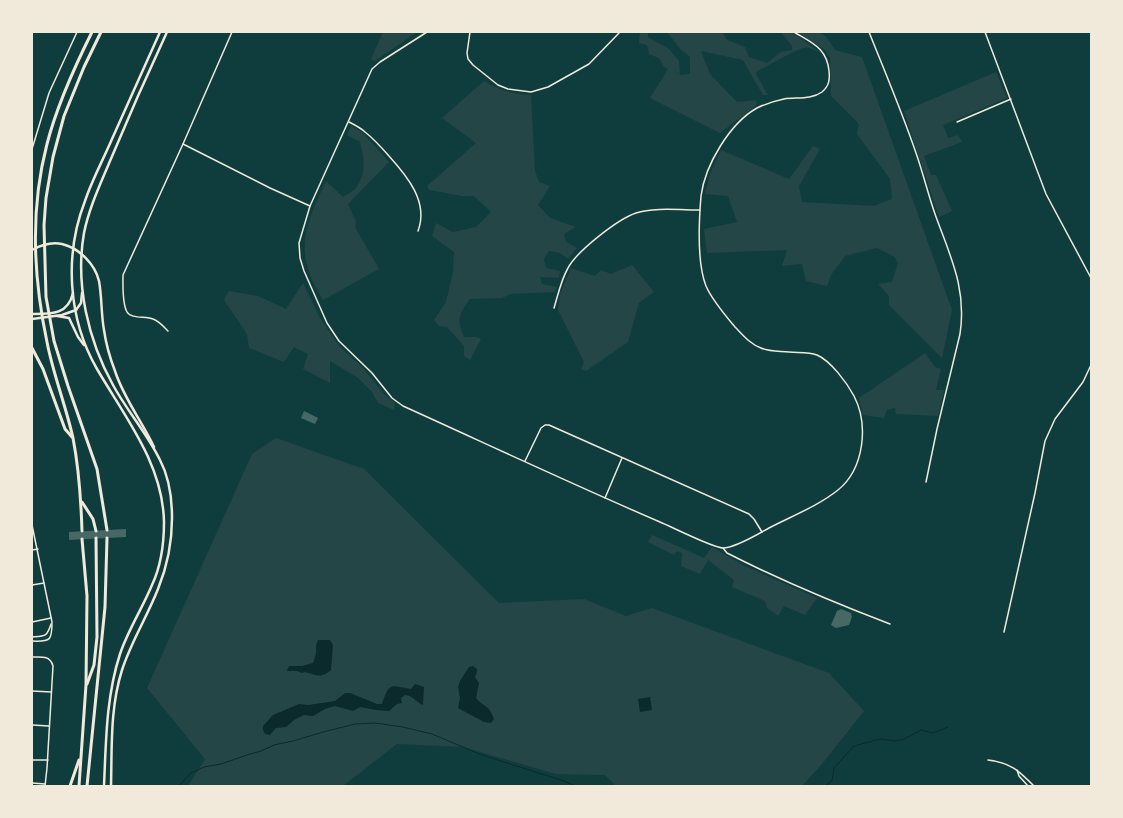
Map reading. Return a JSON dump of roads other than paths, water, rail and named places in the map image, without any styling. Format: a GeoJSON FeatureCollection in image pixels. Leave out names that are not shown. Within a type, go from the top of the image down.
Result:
{"type":"FeatureCollection","features":[{"type":"Feature","properties":{"kind":"highway"},"geometry":{"type":"LineString","coordinates":[[82,531],[81,501],[73,438],[47,343],[38,292],[35,222],[37,197],[47,143],[59,107],[92,32]]}},
{"type":"Feature","properties":{"kind":"highway"},"geometry":{"type":"LineString","coordinates":[[101,32],[84,67],[64,116],[53,157],[46,198],[44,225],[46,297],[54,341],[96,469],[107,530]]}},
{"type":"Feature","properties":{"kind":"highway"},"geometry":{"type":"LineString","coordinates":[[32,348],[43,368],[65,428],[73,438]]}},
{"type":"Feature","properties":{"kind":"highway"},"geometry":{"type":"LineString","coordinates":[[81,501],[93,519],[96,530]]}},
{"type":"Feature","properties":{"kind":"highway"},"geometry":{"type":"LineString","coordinates":[[86,685],[94,665],[97,637],[96,538]]}},
{"type":"Feature","properties":{"kind":"highway"},"geometry":{"type":"LineString","coordinates":[[87,786],[105,607],[107,538]]}},
{"type":"Feature","properties":{"kind":"highway"},"geometry":{"type":"LineString","coordinates":[[78,786],[86,685],[86,596],[82,539]]}},
{"type":"Feature","properties":{"kind":"highway"},"geometry":{"type":"LineString","coordinates":[[70,786],[81,755]]}},
{"type":"Feature","properties":{"kind":"main road"},"geometry":{"type":"LineString","coordinates":[[84,345],[73,292],[73,250],[84,202],[160,32]]}},
{"type":"Feature","properties":{"kind":"main road"},"geometry":{"type":"LineString","coordinates":[[160,459],[126,408],[112,384],[101,359],[86,310],[81,266],[83,241],[92,204],[166,32]]}},
{"type":"Feature","properties":{"kind":"main road"},"geometry":{"type":"LineString","coordinates":[[32,250],[40,246],[62,244],[70,247],[87,259],[94,268],[99,281],[104,332],[115,372],[121,387],[160,459],[166,473],[172,504],[170,544],[164,575],[136,635],[122,669],[118,684],[114,704],[112,731],[111,786]]}},
{"type":"Feature","properties":{"kind":"main road"},"geometry":{"type":"LineString","coordinates":[[32,319],[59,316],[76,310],[81,303],[82,284]]}},
{"type":"Feature","properties":{"kind":"main road"},"geometry":{"type":"LineString","coordinates":[[32,314],[61,311],[70,303],[73,292]]}},
{"type":"Feature","properties":{"kind":"main road"},"geometry":{"type":"LineString","coordinates":[[59,316],[67,317],[71,320],[78,337],[142,444],[159,487],[163,504],[164,531],[159,564],[153,584],[126,638],[120,655],[108,703],[104,786]]}},
{"type":"Feature","properties":{"kind":"street"},"geometry":{"type":"LineString","coordinates":[[32,149],[49,93],[77,32]]}},
{"type":"Feature","properties":{"kind":"street"},"geometry":{"type":"LineString","coordinates":[[168,331],[154,319],[134,316],[126,311],[123,294],[123,274],[183,144],[232,32]]}},
{"type":"Feature","properties":{"kind":"street"},"geometry":{"type":"LineString","coordinates":[[427,32],[374,67],[369,75],[310,206],[299,238],[300,258],[304,271],[317,303],[327,323],[339,341],[372,372],[397,402],[605,498],[704,542],[723,548],[727,553],[766,572],[853,610],[890,624]]}},
{"type":"Feature","properties":{"kind":"street"},"geometry":{"type":"LineString","coordinates":[[470,32],[467,52],[468,58],[472,65],[490,80],[508,89],[531,92],[548,87],[589,64],[620,32]]}},
{"type":"Feature","properties":{"kind":"street"},"geometry":{"type":"LineString","coordinates":[[723,548],[747,540],[829,497],[845,483],[861,454],[863,436],[858,404],[848,386],[826,360],[810,354],[770,351],[758,347],[747,340],[731,322],[707,288],[703,276],[700,227],[702,188],[714,156],[732,130],[741,120],[756,109],[786,98],[811,96],[821,93],[827,87],[829,77],[828,64],[825,55],[817,46],[794,32]]}},
{"type":"Feature","properties":{"kind":"street"},"geometry":{"type":"LineString","coordinates":[[869,32],[902,113],[935,214],[953,261],[961,297],[962,322],[960,334],[937,428],[926,482]]}},
{"type":"Feature","properties":{"kind":"street"},"geometry":{"type":"LineString","coordinates":[[985,32],[1046,194],[1091,278]]}},
{"type":"Feature","properties":{"kind":"street"},"geometry":{"type":"LineString","coordinates":[[957,122],[1011,99]]}},
{"type":"Feature","properties":{"kind":"street"},"geometry":{"type":"LineString","coordinates":[[349,122],[365,131],[375,140],[408,177],[416,192],[420,206],[418,231]]}},
{"type":"Feature","properties":{"kind":"street"},"geometry":{"type":"LineString","coordinates":[[183,144],[270,188],[310,206]]}},
{"type":"Feature","properties":{"kind":"street"},"geometry":{"type":"LineString","coordinates":[[554,308],[560,285],[568,266],[609,228],[636,213],[648,211],[700,210]]}},
{"type":"Feature","properties":{"kind":"street"},"geometry":{"type":"LineString","coordinates":[[1004,632],[1045,441],[1056,419],[1083,382],[1091,365]]}},
{"type":"Feature","properties":{"kind":"street"},"geometry":{"type":"LineString","coordinates":[[525,462],[541,428],[545,425],[549,425],[749,514],[762,532]]}},
{"type":"Feature","properties":{"kind":"street"},"geometry":{"type":"LineString","coordinates":[[605,498],[622,458]]}},
{"type":"Feature","properties":{"kind":"street"},"geometry":{"type":"LineString","coordinates":[[32,525],[52,622],[52,635],[49,640],[32,641]]}},
{"type":"Feature","properties":{"kind":"street"},"geometry":{"type":"LineString","coordinates":[[32,550],[38,549]]}},
{"type":"Feature","properties":{"kind":"street"},"geometry":{"type":"LineString","coordinates":[[32,585],[44,583]]}},
{"type":"Feature","properties":{"kind":"street"},"geometry":{"type":"LineString","coordinates":[[32,622],[51,618]]}},
{"type":"Feature","properties":{"kind":"street"},"geometry":{"type":"LineString","coordinates":[[32,637],[46,635],[49,632],[52,622]]}},
{"type":"Feature","properties":{"kind":"street"},"geometry":{"type":"LineString","coordinates":[[32,657],[47,658],[52,662],[53,669],[48,760],[45,785],[32,783]]}},
{"type":"Feature","properties":{"kind":"street"},"geometry":{"type":"LineString","coordinates":[[32,691],[51,692]]}},
{"type":"Feature","properties":{"kind":"street"},"geometry":{"type":"LineString","coordinates":[[32,725],[49,726]]}},
{"type":"Feature","properties":{"kind":"street"},"geometry":{"type":"LineString","coordinates":[[32,760],[48,760]]}},
{"type":"Feature","properties":{"kind":"street"},"geometry":{"type":"LineString","coordinates":[[988,760],[1002,762],[1017,770],[1034,786]]}},
{"type":"Feature","properties":{"kind":"street"},"geometry":{"type":"LineString","coordinates":[[1017,770],[1019,776],[1028,786]]}},
{"type":"Feature","properties":{"kind":"waterway"},"geometry":{"type":"LineString","coordinates":[[179,786],[191,773],[204,767],[221,764],[261,751],[274,745],[323,732],[355,724],[375,723],[403,727],[432,734],[482,755],[564,781],[575,786]]}},
{"type":"Feature","properties":{"kind":"waterway"},"geometry":{"type":"LineString","coordinates":[[825,786],[832,781],[834,768],[854,746],[880,739],[896,741],[904,739],[921,730],[933,733],[948,727]]}}]}
